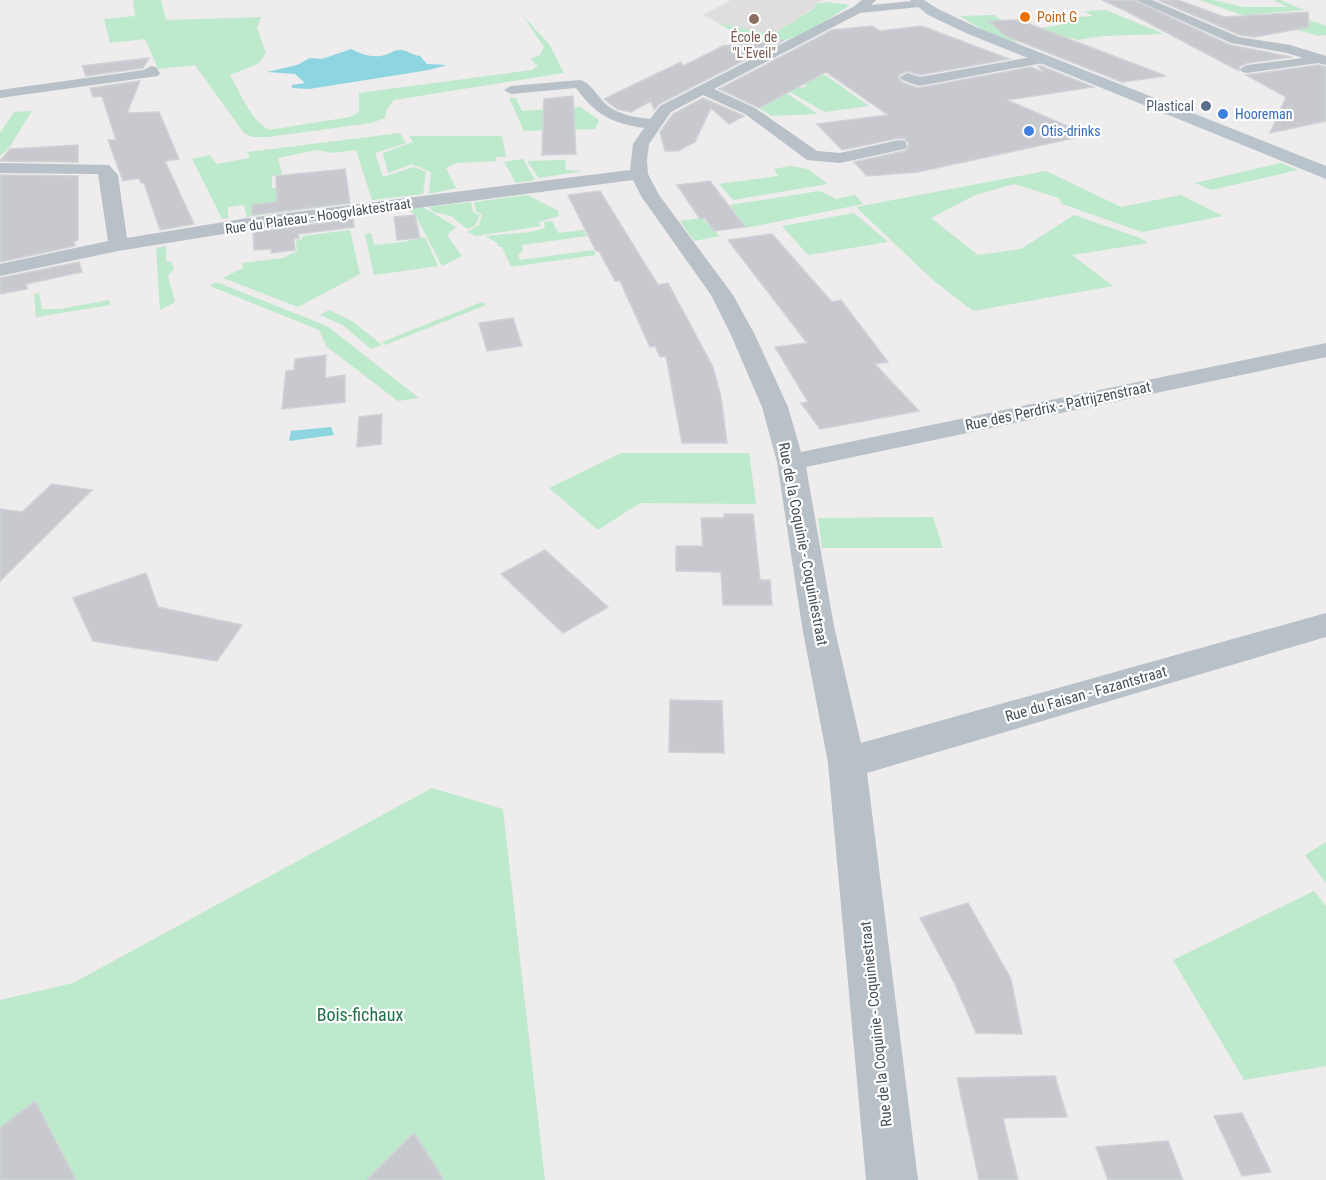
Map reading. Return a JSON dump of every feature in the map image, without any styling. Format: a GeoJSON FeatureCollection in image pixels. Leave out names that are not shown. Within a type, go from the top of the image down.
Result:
{"type":"FeatureCollection","features":[{"type":"Feature","properties":{"kind":"main road"},"geometry":{"type":"LineString","coordinates":[[917,1],[944,18],[1326,173]]}},
{"type":"Feature","properties":{"kind":"street"},"geometry":{"type":"LineString","coordinates":[[1142,0],[1236,40],[1284,47],[1324,60]]}},
{"type":"Feature","properties":{"kind":"street"},"geometry":{"type":"LineString","coordinates":[[639,174],[638,160],[641,144],[665,110],[864,5],[917,1]]}},
{"type":"Feature","properties":{"kind":"street"},"geometry":{"type":"LineString","coordinates":[[1236,40],[1235,46],[1274,66]]}},
{"type":"Feature","properties":{"kind":"street"},"geometry":{"type":"LineString","coordinates":[[907,77],[919,82],[1043,59]]}},
{"type":"Feature","properties":{"kind":"street"},"geometry":{"type":"LineString","coordinates":[[1247,69],[1324,60]]}},
{"type":"Feature","properties":{"kind":"street"},"geometry":{"type":"LineString","coordinates":[[0,94],[153,74],[151,70]]}},
{"type":"Feature","properties":{"kind":"street"},"geometry":{"type":"LineString","coordinates":[[511,90],[580,84],[596,106],[609,115],[626,121],[655,126]]}},
{"type":"Feature","properties":{"kind":"street"},"geometry":{"type":"LineString","coordinates":[[703,90],[750,111],[813,156],[840,158],[899,145]]}},
{"type":"Feature","properties":{"kind":"street"},"geometry":{"type":"LineString","coordinates":[[0,168],[104,169],[110,176],[118,246]]}},
{"type":"Feature","properties":{"kind":"street","name":"Rue du Plateau - Hoogvlaktestraat"},"geometry":{"type":"LineString","coordinates":[[0,270],[118,246],[248,224],[639,174]]}},
{"type":"Feature","properties":{"kind":"street","name":"Rue de la Coquinie - Coquiniestraat"},"geometry":{"type":"LineString","coordinates":[[639,174],[650,196],[722,295],[743,335],[775,407],[791,462],[818,626],[847,763],[893,1175]]}},
{"type":"Feature","properties":{"kind":"street","name":"Rue des Perdrix - Patrijzenstraat"},"geometry":{"type":"LineString","coordinates":[[791,462],[1326,350]]}},
{"type":"Feature","properties":{"kind":"street","name":"Rue du Faisan - Fazantstraat"},"geometry":{"type":"LineString","coordinates":[[847,763],[1326,625]]}},
{"type":"Feature","properties":{"kind":"shaded area","name":"École de \"L'Eveil\""},"geometry":{"type":"Polygon","coordinates":[[[731,0],[824,0],[814,4],[815,7],[773,34],[718,23],[703,15],[731,0]]]}},
{"type":"Feature","properties":{"kind":"green space"},"geometry":{"type":"Polygon","coordinates":[[[133,0],[161,0],[166,20],[261,17],[257,28],[266,53],[258,64],[230,75],[251,113],[269,130],[350,117],[359,112],[359,93],[532,70],[538,66],[530,59],[540,55],[544,47],[523,16],[549,44],[564,73],[394,100],[387,109],[385,118],[371,123],[268,137],[252,137],[244,133],[195,65],[158,69],[145,39],[110,43],[104,19],[135,16],[133,0]]]}},
{"type":"Feature","properties":{"kind":"green space"},"geometry":{"type":"Polygon","coordinates":[[[1200,0],[1213,0],[1243,7],[1288,7],[1273,0],[1280,0],[1304,10],[1256,14],[1270,21],[1291,17],[1312,21],[1326,26],[1326,35],[1319,36],[1236,13],[1200,0]]]}},
{"type":"Feature","properties":{"kind":"green space"},"geometry":{"type":"Polygon","coordinates":[[[827,2],[850,5],[803,33],[777,42],[764,43],[752,40],[718,23],[773,34],[815,8],[814,4],[827,2]]]}},
{"type":"Feature","properties":{"kind":"green space"},"geometry":{"type":"Polygon","coordinates":[[[1106,10],[1164,34],[1102,36],[1077,40],[1072,38],[1058,40],[1045,36],[1014,42],[983,30],[960,16],[994,15],[1001,20],[988,20],[989,22],[1005,22],[1035,29],[1061,25],[1059,18],[1093,16],[1084,11],[1106,10]]]}},
{"type":"Feature","properties":{"kind":"green space"},"geometry":{"type":"Polygon","coordinates":[[[825,75],[869,106],[825,112],[788,91],[788,86],[802,88],[807,86],[798,77],[825,75]]]}},
{"type":"Feature","properties":{"kind":"green space"},"geometry":{"type":"Polygon","coordinates":[[[786,93],[818,114],[772,116],[745,100],[770,103],[786,93]]]}},
{"type":"Feature","properties":{"kind":"green space"},"geometry":{"type":"Polygon","coordinates":[[[509,98],[516,98],[522,111],[580,107],[599,120],[595,129],[524,131],[509,98]]]}},
{"type":"Feature","properties":{"kind":"green space"},"geometry":{"type":"Polygon","coordinates":[[[32,111],[10,146],[0,156],[0,133],[14,112],[32,111]]]}},
{"type":"Feature","properties":{"kind":"green space"},"geometry":{"type":"Polygon","coordinates":[[[400,133],[406,143],[375,153],[383,177],[414,167],[426,172],[423,194],[372,200],[356,150],[333,153],[316,150],[278,158],[282,174],[272,176],[272,188],[338,200],[339,205],[247,217],[244,205],[228,207],[228,218],[222,219],[192,159],[210,155],[216,164],[250,158],[247,152],[400,133]]]}},
{"type":"Feature","properties":{"kind":"green space"},"geometry":{"type":"Polygon","coordinates":[[[409,136],[502,136],[506,157],[496,157],[496,161],[456,163],[446,168],[456,188],[429,194],[431,172],[412,164],[388,173],[383,153],[413,142],[409,136]]]}},
{"type":"Feature","properties":{"kind":"green space"},"geometry":{"type":"Polygon","coordinates":[[[523,159],[535,180],[516,183],[504,162],[523,159]]]}},
{"type":"Feature","properties":{"kind":"green space"},"geometry":{"type":"Polygon","coordinates":[[[565,160],[566,170],[583,171],[539,178],[527,161],[565,160]]]}},
{"type":"Feature","properties":{"kind":"green space"},"geometry":{"type":"Polygon","coordinates":[[[1281,163],[1298,170],[1212,190],[1195,183],[1281,163]]]}},
{"type":"Feature","properties":{"kind":"green space"},"geometry":{"type":"Polygon","coordinates":[[[790,166],[808,169],[828,184],[733,200],[719,184],[778,176],[774,169],[790,166]]]}},
{"type":"Feature","properties":{"kind":"green space"},"geometry":{"type":"Polygon","coordinates":[[[1046,171],[1121,207],[1181,195],[1223,216],[1142,232],[1062,204],[1059,198],[1014,184],[975,195],[931,218],[978,255],[1021,249],[1074,215],[1140,238],[1148,243],[1072,255],[1113,286],[973,311],[933,280],[856,207],[1046,171]]]}},
{"type":"Feature","properties":{"kind":"green space"},"geometry":{"type":"Polygon","coordinates":[[[820,191],[836,199],[855,195],[863,204],[746,228],[730,205],[820,191]]]}},
{"type":"Feature","properties":{"kind":"green space"},"geometry":{"type":"Polygon","coordinates":[[[528,195],[558,211],[559,216],[539,222],[541,226],[476,236],[467,232],[479,225],[482,215],[476,211],[474,202],[528,195]]]}},
{"type":"Feature","properties":{"kind":"green space"},"geometry":{"type":"Polygon","coordinates":[[[471,202],[473,212],[480,215],[475,226],[467,229],[451,216],[433,212],[429,207],[471,202]]]}},
{"type":"Feature","properties":{"kind":"green space"},"geometry":{"type":"Polygon","coordinates":[[[423,207],[456,227],[447,235],[462,256],[442,266],[415,215],[407,209],[423,207]]]}},
{"type":"Feature","properties":{"kind":"green space"},"geometry":{"type":"Polygon","coordinates":[[[854,213],[888,242],[808,255],[782,226],[854,213]]]}},
{"type":"Feature","properties":{"kind":"green space"},"geometry":{"type":"Polygon","coordinates":[[[702,218],[720,236],[694,241],[680,221],[702,218]]]}},
{"type":"Feature","properties":{"kind":"green space"},"geometry":{"type":"Polygon","coordinates":[[[552,221],[558,233],[584,230],[587,236],[522,245],[523,250],[518,255],[520,260],[593,250],[596,255],[511,267],[502,247],[485,236],[530,232],[545,228],[544,222],[552,221]]]}},
{"type":"Feature","properties":{"kind":"green space"},"geometry":{"type":"Polygon","coordinates":[[[350,230],[360,274],[298,307],[223,278],[243,268],[242,263],[283,258],[297,251],[296,240],[302,239],[302,236],[350,230]]]}},
{"type":"Feature","properties":{"kind":"green space"},"geometry":{"type":"Polygon","coordinates":[[[371,233],[374,245],[425,237],[438,266],[374,275],[365,234],[371,233]]]}},
{"type":"Feature","properties":{"kind":"green space"},"geometry":{"type":"Polygon","coordinates":[[[166,246],[166,261],[171,262],[174,268],[168,276],[175,302],[160,310],[156,248],[166,246]]]}},
{"type":"Feature","properties":{"kind":"green space"},"geometry":{"type":"Polygon","coordinates":[[[216,282],[327,326],[419,398],[398,401],[327,347],[319,330],[210,286],[216,282]]]}},
{"type":"Feature","properties":{"kind":"green space"},"geometry":{"type":"Polygon","coordinates":[[[39,293],[42,309],[60,309],[109,300],[110,305],[36,317],[34,294],[39,293]]]}},
{"type":"Feature","properties":{"kind":"green space"},"geometry":{"type":"Polygon","coordinates":[[[482,302],[486,305],[385,345],[382,342],[482,302]]]}},
{"type":"Feature","properties":{"kind":"green space"},"geometry":{"type":"Polygon","coordinates":[[[329,310],[352,321],[382,345],[371,349],[343,325],[320,315],[329,310]]]}},
{"type":"Feature","properties":{"kind":"green space"},"geometry":{"type":"Polygon","coordinates":[[[621,453],[749,453],[756,504],[640,503],[598,530],[549,488],[621,453]]]}},
{"type":"Feature","properties":{"kind":"green space"},"geometry":{"type":"Polygon","coordinates":[[[933,517],[943,548],[822,548],[818,518],[933,517]]]}},
{"type":"Feature","properties":{"kind":"green space","name":"Bois-fichaux"},"geometry":{"type":"Polygon","coordinates":[[[432,788],[503,809],[545,1180],[0,1180],[0,1000],[73,983],[432,788]]]}},
{"type":"Feature","properties":{"kind":"green space"},"geometry":{"type":"Polygon","coordinates":[[[1326,842],[1326,883],[1305,855],[1326,842]]]}},
{"type":"Feature","properties":{"kind":"green space"},"geometry":{"type":"Polygon","coordinates":[[[1314,891],[1326,906],[1326,1066],[1244,1080],[1173,960],[1314,891]]]}},
{"type":"Feature","properties":{"kind":"water"},"geometry":{"type":"Polygon","coordinates":[[[351,49],[374,56],[402,50],[420,56],[427,64],[447,65],[429,70],[309,89],[292,88],[292,85],[305,83],[295,74],[267,72],[297,65],[310,58],[322,59],[351,49]]]}},
{"type":"Feature","properties":{"kind":"water"},"geometry":{"type":"Polygon","coordinates":[[[331,427],[334,435],[289,441],[291,431],[331,427]]]}},
{"type":"Feature","properties":{"kind":"building"},"geometry":{"type":"Polygon","coordinates":[[[1102,0],[1134,0],[1230,45],[1292,57],[1247,63],[1239,67],[1239,71],[1102,0]]]}},
{"type":"Feature","properties":{"kind":"building"},"geometry":{"type":"Polygon","coordinates":[[[1158,0],[1178,0],[1224,17],[1308,12],[1309,27],[1255,37],[1240,35],[1158,0]]]}},
{"type":"Feature","properties":{"kind":"building"},"geometry":{"type":"Polygon","coordinates":[[[1019,20],[1166,76],[1122,82],[1006,36],[989,21],[1019,20]]]}},
{"type":"Feature","properties":{"kind":"building"},"geometry":{"type":"Polygon","coordinates":[[[871,26],[880,31],[922,26],[1009,59],[920,75],[906,71],[898,76],[901,82],[918,88],[1031,67],[1045,73],[1038,66],[1093,87],[1007,100],[1088,135],[918,172],[867,176],[854,162],[905,151],[909,144],[905,139],[899,138],[842,150],[817,124],[888,115],[826,72],[759,108],[719,89],[832,30],[871,26]]]}},
{"type":"Feature","properties":{"kind":"building"},"geometry":{"type":"Polygon","coordinates":[[[784,40],[659,104],[654,110],[651,101],[631,112],[617,109],[604,99],[681,62],[683,66],[723,46],[784,40]]]}},
{"type":"Feature","properties":{"kind":"building"},"geometry":{"type":"Polygon","coordinates":[[[149,58],[143,68],[86,76],[82,66],[149,58]]]}},
{"type":"Feature","properties":{"kind":"building"},"geometry":{"type":"Polygon","coordinates":[[[1318,65],[1326,67],[1326,121],[1270,133],[1286,97],[1246,75],[1318,65]]]}},
{"type":"Feature","properties":{"kind":"building"},"geometry":{"type":"Polygon","coordinates":[[[140,81],[127,113],[159,112],[179,159],[165,161],[194,224],[160,230],[144,183],[141,183],[139,178],[123,181],[108,140],[116,140],[102,96],[93,97],[90,88],[140,81]]]}},
{"type":"Feature","properties":{"kind":"building"},"geometry":{"type":"Polygon","coordinates":[[[573,96],[576,154],[542,155],[544,99],[573,96]]]}},
{"type":"Feature","properties":{"kind":"building"},"geometry":{"type":"Polygon","coordinates":[[[703,98],[744,116],[729,124],[711,108],[695,142],[678,151],[665,151],[660,132],[673,114],[703,98]]]}},
{"type":"Feature","properties":{"kind":"building"},"geometry":{"type":"Polygon","coordinates":[[[78,145],[78,162],[0,161],[10,149],[78,145]]]}},
{"type":"Feature","properties":{"kind":"building"},"geometry":{"type":"Polygon","coordinates":[[[345,169],[350,203],[252,215],[252,205],[277,202],[276,176],[345,169]]]}},
{"type":"Feature","properties":{"kind":"building"},"geometry":{"type":"Polygon","coordinates":[[[0,175],[78,176],[78,240],[74,241],[75,246],[0,262],[0,175]]]}},
{"type":"Feature","properties":{"kind":"building"},"geometry":{"type":"Polygon","coordinates":[[[710,181],[745,227],[714,231],[705,218],[700,219],[677,185],[710,181]]]}},
{"type":"Feature","properties":{"kind":"building"},"geometry":{"type":"Polygon","coordinates":[[[600,191],[658,285],[668,283],[713,367],[721,397],[727,443],[682,443],[666,356],[660,357],[655,346],[650,347],[620,281],[615,281],[599,251],[596,251],[568,195],[600,191]]]}},
{"type":"Feature","properties":{"kind":"building"},"geometry":{"type":"Polygon","coordinates":[[[415,215],[420,238],[397,240],[394,217],[415,215]]]}},
{"type":"Feature","properties":{"kind":"building"},"geometry":{"type":"Polygon","coordinates":[[[353,219],[354,227],[298,234],[299,238],[294,239],[295,250],[271,253],[271,249],[254,250],[253,232],[353,219]]]}},
{"type":"Feature","properties":{"kind":"building"},"geometry":{"type":"Polygon","coordinates":[[[772,234],[832,302],[841,300],[888,362],[875,364],[919,411],[820,429],[801,403],[808,402],[775,347],[807,343],[728,240],[772,234]]]}},
{"type":"Feature","properties":{"kind":"building"},"geometry":{"type":"Polygon","coordinates":[[[79,262],[82,272],[26,284],[27,289],[0,294],[0,278],[79,262]]]}},
{"type":"Feature","properties":{"kind":"building"},"geometry":{"type":"Polygon","coordinates":[[[513,318],[522,346],[487,351],[479,323],[513,318]]]}},
{"type":"Feature","properties":{"kind":"building"},"geometry":{"type":"Polygon","coordinates":[[[326,355],[325,378],[345,375],[345,402],[282,409],[286,371],[294,370],[295,359],[326,355]]]}},
{"type":"Feature","properties":{"kind":"building"},"geometry":{"type":"Polygon","coordinates":[[[382,414],[381,444],[357,447],[359,417],[382,414]]]}},
{"type":"Feature","properties":{"kind":"building"},"geometry":{"type":"Polygon","coordinates":[[[52,484],[92,490],[0,581],[0,509],[22,512],[52,484]]]}},
{"type":"Feature","properties":{"kind":"building"},"geometry":{"type":"Polygon","coordinates":[[[724,514],[753,514],[760,580],[770,580],[772,605],[723,605],[721,572],[676,571],[676,546],[703,546],[701,518],[724,518],[724,514]]]}},
{"type":"Feature","properties":{"kind":"building"},"geometry":{"type":"Polygon","coordinates":[[[545,550],[608,607],[563,633],[501,574],[545,550]]]}},
{"type":"Feature","properties":{"kind":"building"},"geometry":{"type":"Polygon","coordinates":[[[146,573],[158,607],[242,625],[217,661],[93,641],[73,598],[146,573]]]}},
{"type":"Feature","properties":{"kind":"building"},"geometry":{"type":"Polygon","coordinates":[[[670,700],[722,701],[724,753],[669,752],[670,700]]]}},
{"type":"Feature","properties":{"kind":"building"},"geometry":{"type":"Polygon","coordinates":[[[968,903],[1011,979],[1022,1034],[976,1033],[955,984],[920,918],[968,903]]]}},
{"type":"Feature","properties":{"kind":"building"},"geometry":{"type":"Polygon","coordinates":[[[1055,1076],[1067,1117],[1003,1118],[1018,1180],[979,1180],[957,1078],[1055,1076]]]}},
{"type":"Feature","properties":{"kind":"building"},"geometry":{"type":"Polygon","coordinates":[[[35,1101],[76,1180],[0,1180],[0,1128],[35,1101]]]}},
{"type":"Feature","properties":{"kind":"building"},"geometry":{"type":"Polygon","coordinates":[[[1242,1113],[1271,1172],[1242,1176],[1214,1116],[1242,1113]]]}},
{"type":"Feature","properties":{"kind":"building"},"geometry":{"type":"Polygon","coordinates":[[[414,1133],[444,1180],[367,1180],[414,1133]]]}},
{"type":"Feature","properties":{"kind":"building"},"geometry":{"type":"Polygon","coordinates":[[[1168,1141],[1183,1180],[1108,1180],[1096,1147],[1168,1141]]]}},
{"type":"Feature","properties":{"kind":"place","name":"Point G"},"geometry":{"type":"Point","coordinates":[1025,17]}},
{"type":"Feature","properties":{"kind":"place","name":"École de \"L'Eveil\""},"geometry":{"type":"Point","coordinates":[754,19]}},
{"type":"Feature","properties":{"kind":"place","name":"Plastical"},"geometry":{"type":"Point","coordinates":[1206,106]}},
{"type":"Feature","properties":{"kind":"place","name":"Hooreman"},"geometry":{"type":"Point","coordinates":[1223,114]}},
{"type":"Feature","properties":{"kind":"place","name":"Otis-drinks"},"geometry":{"type":"Point","coordinates":[1029,131]}}]}
